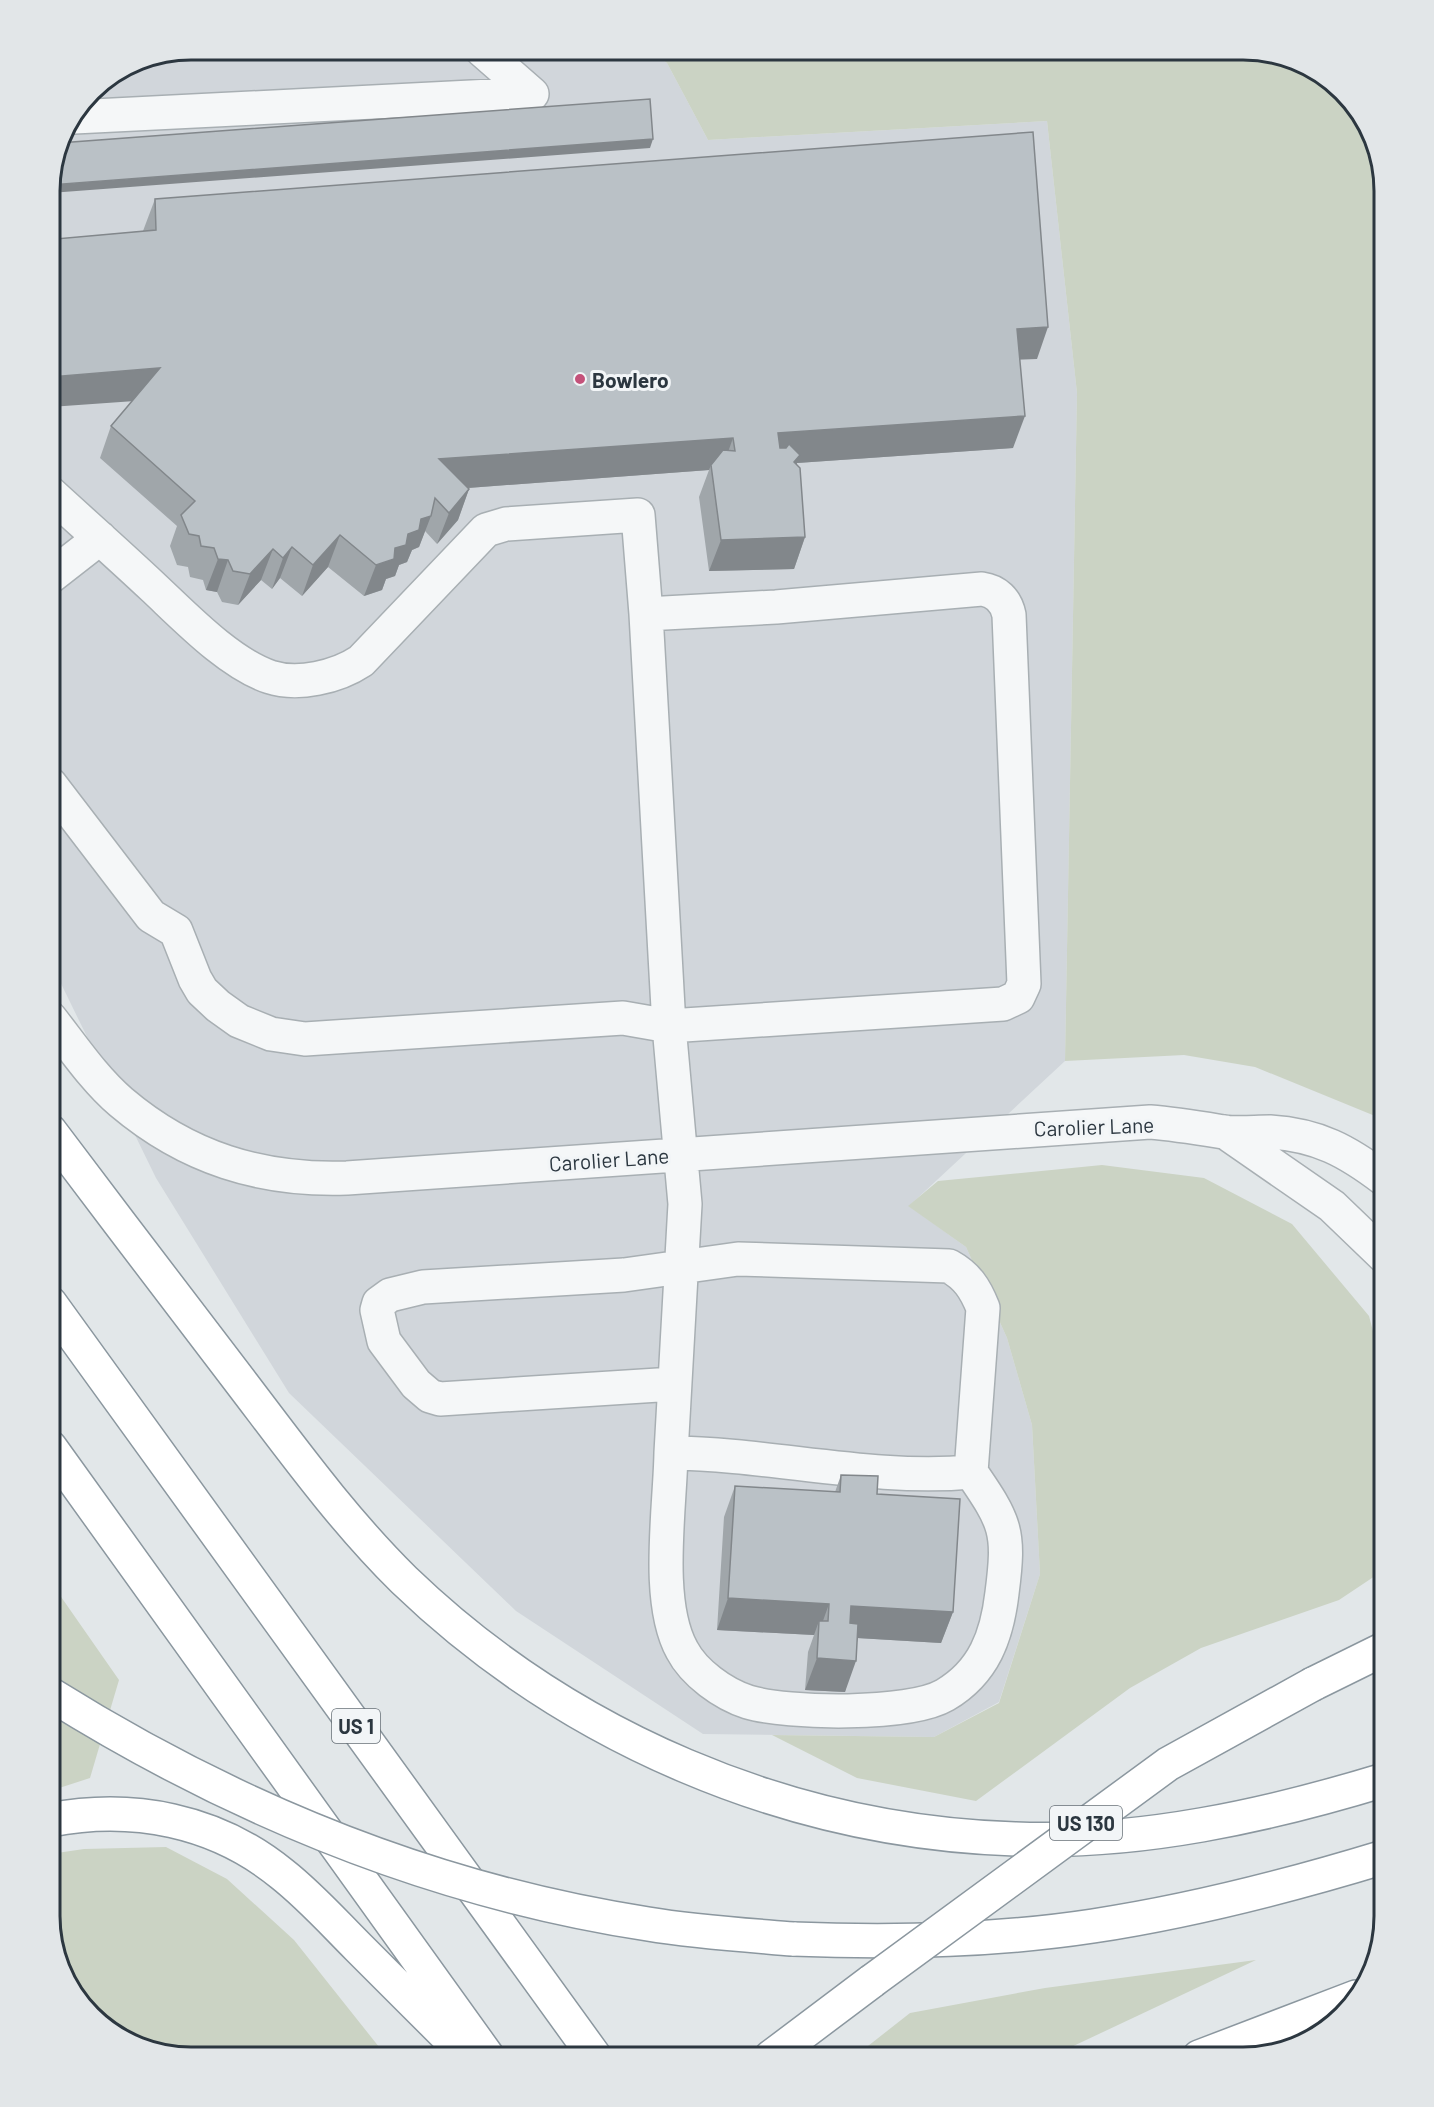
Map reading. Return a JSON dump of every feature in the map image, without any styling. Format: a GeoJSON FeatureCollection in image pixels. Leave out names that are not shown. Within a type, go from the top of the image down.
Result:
{"type":"FeatureCollection","features":[{"type":"Feature","properties":{"kind":"highway"},"geometry":{"type":"LineString","coordinates":[[60,1144],[297,1456],[368,1542],[406,1581],[493,1654],[539,1687],[638,1743],[747,1791],[784,1803],[848,1819],[902,1828],[1017,1839],[1155,1832],[1301,1803],[1374,1783]]}},
{"type":"Feature","properties":{"kind":"highway","name":"US 1"},"geometry":{"type":"LineString","coordinates":[[60,1317],[588,2047]]}},
{"type":"Feature","properties":{"kind":"highway"},"geometry":{"type":"LineString","coordinates":[[60,1461],[481,2047]]}},
{"type":"Feature","properties":{"kind":"highway","name":"US 130"},"geometry":{"type":"LineString","coordinates":[[784,2047],[1029,1863],[1168,1764],[1264,1708],[1374,1653]]}},
{"type":"Feature","properties":{"kind":"highway"},"geometry":{"type":"LineString","coordinates":[[60,1700],[196,1779],[255,1807],[377,1857],[497,1893],[603,1916],[688,1930],[793,1939],[944,1939],[1037,1933],[1090,1927],[1230,1899],[1374,1860]]}},
{"type":"Feature","properties":{"kind":"highway"},"geometry":{"type":"LineString","coordinates":[[60,1819],[117,1813],[149,1815],[208,1831],[261,1858],[303,1892],[458,2047]]}},
{"type":"Feature","properties":{"kind":"highway"},"geometry":{"type":"LineString","coordinates":[[1227,2047],[1341,2003]]}},
{"type":"Feature","properties":{"kind":"street"},"geometry":{"type":"LineString","coordinates":[[83,117],[532,94],[493,60]]}},
{"type":"Feature","properties":{"kind":"street"},"geometry":{"type":"LineString","coordinates":[[60,502],[186,618],[231,655],[259,673],[284,680],[334,674],[361,661],[486,530],[506,524],[638,516],[646,614],[669,1026],[685,1204],[681,1265],[674,1384],[671,1453],[668,1602],[681,1650],[693,1667],[716,1686],[748,1702],[782,1707],[884,1711],[914,1706],[944,1696],[965,1679],[985,1657],[998,1628],[1006,1534],[998,1511],[971,1472],[982,1308],[975,1289],[962,1274],[949,1266],[933,1264],[738,1259],[681,1265],[624,1275],[423,1287],[390,1295],[379,1303],[377,1310],[384,1341],[416,1384],[430,1396],[440,1399],[674,1384]]}},
{"type":"Feature","properties":{"kind":"street"},"geometry":{"type":"LineString","coordinates":[[60,569],[100,538]]}},
{"type":"Feature","properties":{"kind":"street"},"geometry":{"type":"LineString","coordinates":[[60,797],[151,916],[176,931],[202,991],[218,1006],[255,1029],[305,1039],[623,1018],[669,1026],[1003,1004],[1018,997],[1024,984],[1009,615],[999,597],[994,592],[981,589],[776,607],[646,614]]}},
{"type":"Feature","properties":{"kind":"street","name":"Carolier Lane"},"geometry":{"type":"LineString","coordinates":[[60,1031],[94,1074],[120,1101],[150,1124],[215,1159],[252,1171],[315,1179],[1116,1123],[1192,1125],[1225,1132],[1271,1132],[1316,1138],[1374,1172]]}},
{"type":"Feature","properties":{"kind":"street","name":"Carolier Lane"},"geometry":{"type":"LineString","coordinates":[[1225,1132],[1332,1206],[1374,1246]]}},
{"type":"Feature","properties":{"kind":"street"},"geometry":{"type":"LineString","coordinates":[[671,1453],[712,1453],[931,1476],[971,1472]]}},
{"type":"Feature","properties":{"kind":"shaded area"},"geometry":{"type":"Polygon","coordinates":[[[183,60],[663,60],[667,63],[708,140],[1047,121],[1077,393],[1065,1061],[909,1206],[966,1247],[1007,1338],[1032,1425],[1040,1574],[999,1702],[934,1737],[703,1734],[516,1611],[289,1393],[156,1178],[60,981],[60,183],[64,157],[70,141],[87,111],[118,82],[133,74],[149,67],[183,60]]]}},
{"type":"Feature","properties":{"kind":"green space"},"geometry":{"type":"Polygon","coordinates":[[[663,60],[1251,60],[1277,64],[1293,70],[1323,87],[1347,111],[1370,157],[1374,191],[1374,1116],[1255,1067],[1184,1055],[1065,1061],[1077,393],[1047,121],[708,140],[667,63],[663,60]]]}},
{"type":"Feature","properties":{"kind":"green space"},"geometry":{"type":"Polygon","coordinates":[[[1102,1165],[1204,1178],[1292,1224],[1369,1316],[1374,1335],[1374,1577],[1339,1600],[1201,1648],[1130,1688],[976,1801],[857,1778],[772,1735],[934,1737],[999,1703],[1040,1574],[1032,1425],[1007,1338],[966,1247],[908,1206],[938,1181],[1102,1165]]]}},
{"type":"Feature","properties":{"kind":"green space"},"geometry":{"type":"Polygon","coordinates":[[[60,1595],[119,1680],[90,1778],[60,1788],[60,1595]]]}},
{"type":"Feature","properties":{"kind":"green space"},"geometry":{"type":"Polygon","coordinates":[[[166,1847],[227,1879],[294,1940],[379,2047],[183,2047],[157,2043],[141,2037],[111,2020],[87,1996],[78,1981],[64,1950],[61,1933],[60,1853],[84,1849],[166,1847]]]}},
{"type":"Feature","properties":{"kind":"green space"},"geometry":{"type":"Polygon","coordinates":[[[1256,1960],[1071,2047],[867,2047],[910,2013],[1045,1988],[1256,1960]]]}},
{"type":"Feature","properties":{"kind":"building"},"geometry":{"type":"Polygon","coordinates":[[[650,99],[653,139],[60,184],[64,157],[70,142],[650,99]]]}},
{"type":"Feature","properties":{"kind":"building","name":"Bowlero"},"geometry":{"type":"Polygon","coordinates":[[[1033,132],[1048,327],[1017,329],[1025,416],[778,433],[780,448],[786,448],[789,444],[800,455],[794,462],[800,468],[805,537],[721,540],[711,465],[723,450],[735,451],[733,438],[439,459],[469,489],[449,513],[435,498],[431,516],[421,519],[419,530],[408,534],[406,545],[395,548],[394,559],[376,565],[340,535],[313,565],[292,547],[283,558],[273,549],[250,574],[233,571],[228,560],[218,559],[214,548],[201,546],[199,536],[189,534],[181,515],[195,501],[111,426],[160,368],[60,376],[60,239],[156,230],[155,199],[1033,132]]]}},
{"type":"Feature","properties":{"kind":"building"},"geometry":{"type":"Polygon","coordinates":[[[841,1475],[878,1476],[877,1494],[960,1499],[953,1612],[851,1606],[850,1623],[858,1624],[856,1661],[817,1658],[819,1621],[828,1621],[829,1604],[728,1598],[735,1486],[840,1492],[841,1475]]]}},
{"type":"Feature","properties":{"kind":"place","name":"Bowlero"},"geometry":{"type":"Point","coordinates":[580,379]}}]}
